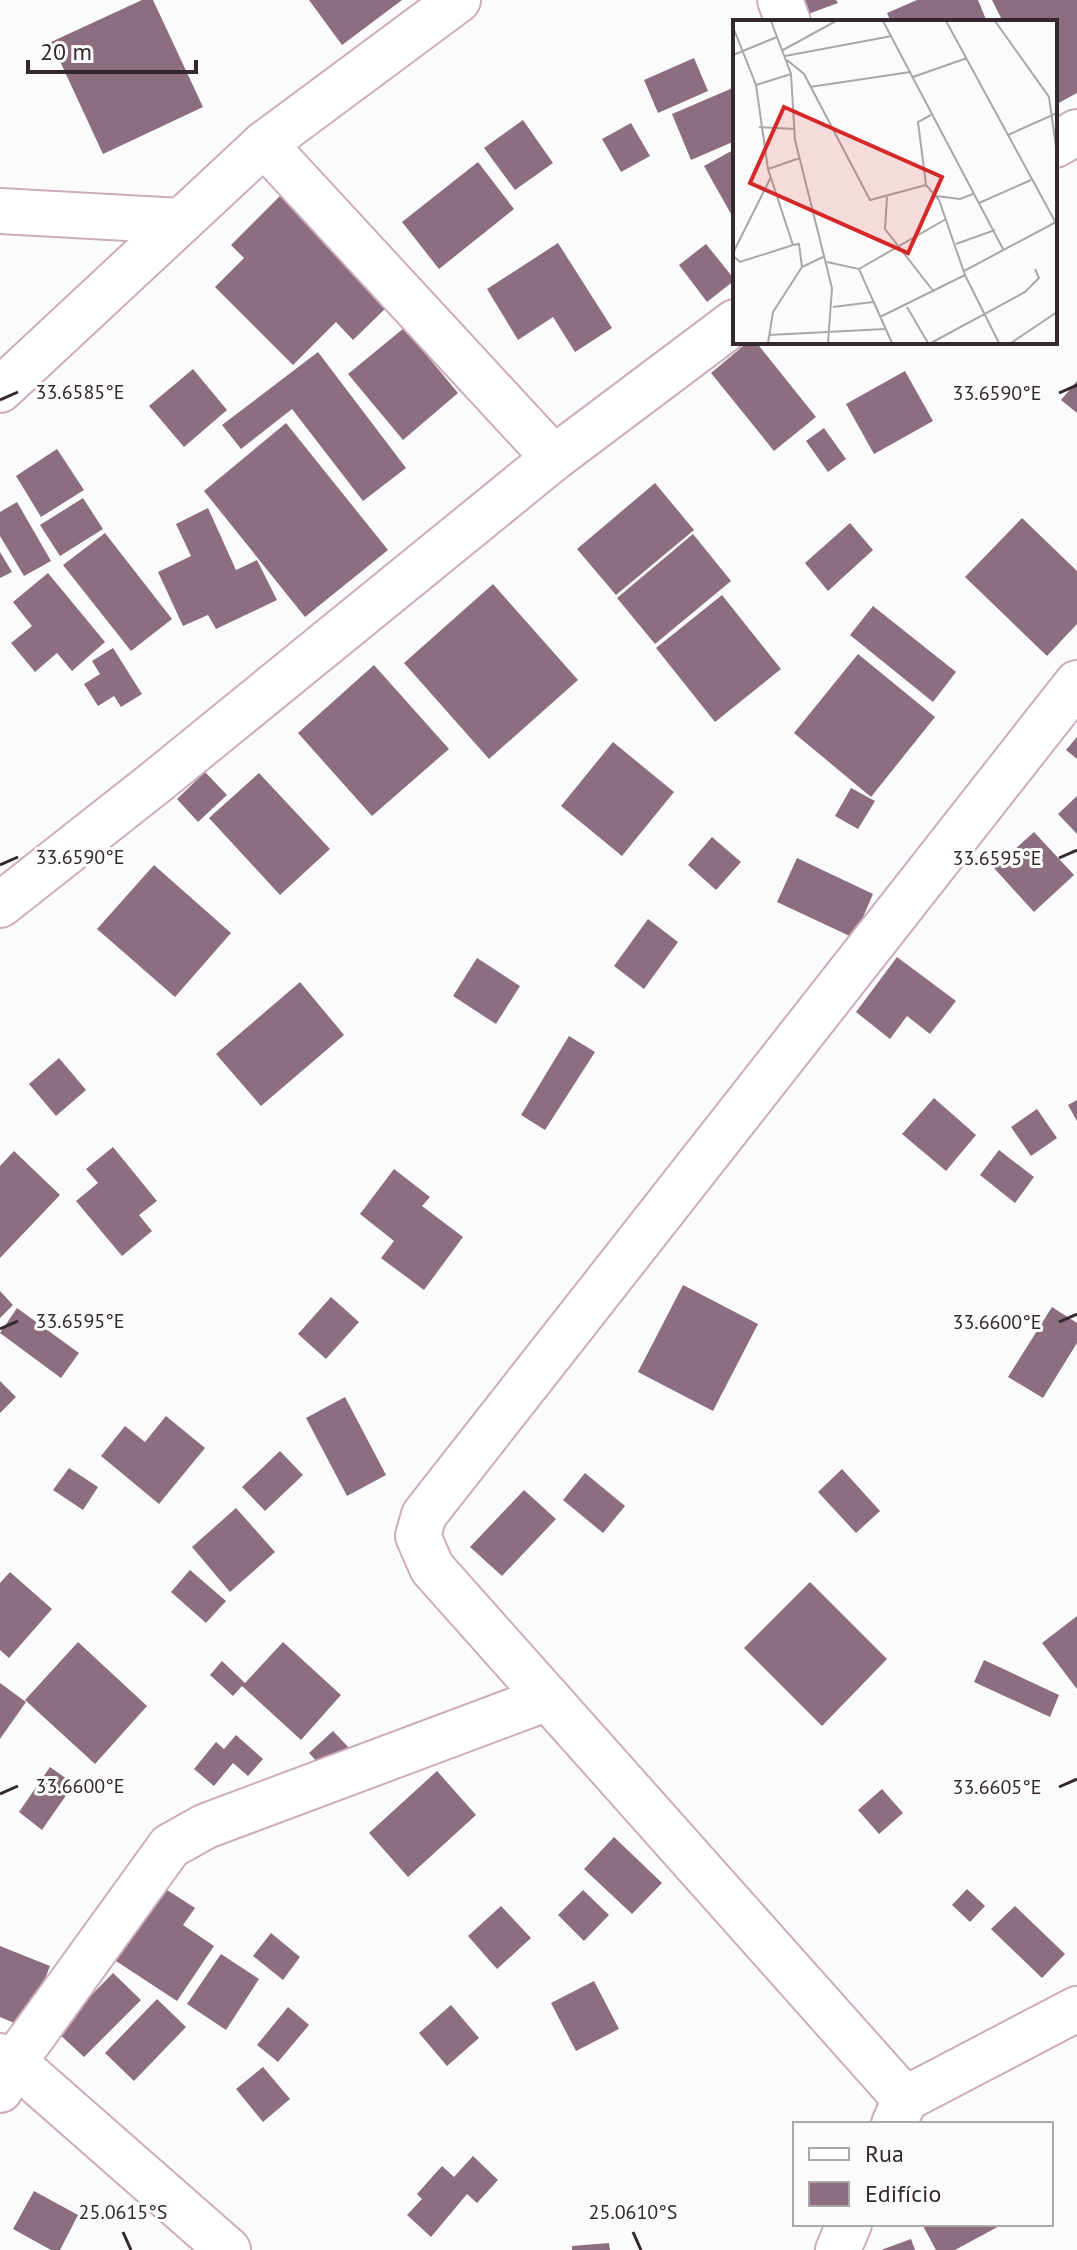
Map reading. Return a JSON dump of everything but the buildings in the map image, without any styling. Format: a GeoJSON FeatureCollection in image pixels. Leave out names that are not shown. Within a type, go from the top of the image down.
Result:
{"type":"FeatureCollection","features":[{"type":"Feature","properties":{"kind":"street"},"geometry":{"type":"LineString","coordinates":[[0,390],[264,144],[458,0]]}},
{"type":"Feature","properties":{"kind":"street"},"geometry":{"type":"LineString","coordinates":[[780,0],[787,20]]}},
{"type":"Feature","properties":{"kind":"street"},"geometry":{"type":"LineString","coordinates":[[1057,144],[1077,132]]}},
{"type":"Feature","properties":{"kind":"street"},"geometry":{"type":"LineString","coordinates":[[264,144],[554,458]]}},
{"type":"Feature","properties":{"kind":"street"},"geometry":{"type":"LineString","coordinates":[[0,211],[181,221]]}},
{"type":"Feature","properties":{"kind":"street"},"geometry":{"type":"LineString","coordinates":[[0,905],[554,458],[733,324]]}},
{"type":"Feature","properties":{"kind":"street"},"geometry":{"type":"LineString","coordinates":[[1077,683],[424,1515],[418,1536],[432,1568],[548,1698],[899,2111],[1077,2009]]}},
{"type":"Feature","properties":{"kind":"street"},"geometry":{"type":"LineString","coordinates":[[228,2250],[5,2069],[170,1846],[206,1826],[548,1698]]}},
{"type":"Feature","properties":{"kind":"street"},"geometry":{"type":"LineString","coordinates":[[838,2250],[848,2226]]}}]}
